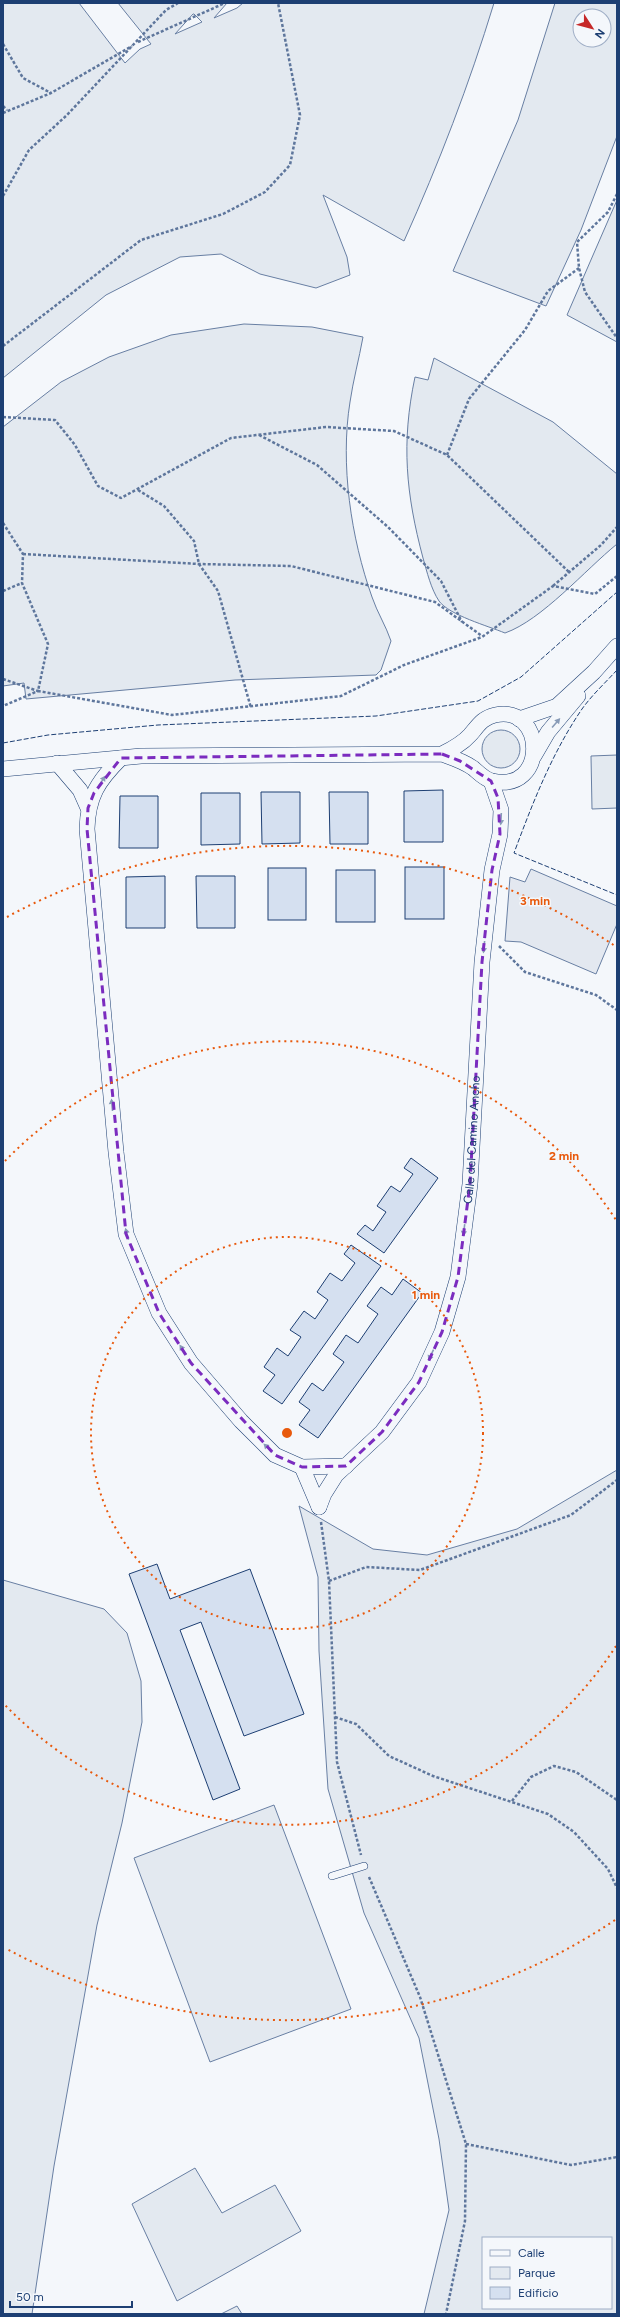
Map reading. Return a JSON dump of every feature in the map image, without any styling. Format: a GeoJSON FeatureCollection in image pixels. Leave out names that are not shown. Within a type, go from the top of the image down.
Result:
{"type":"FeatureCollection","features":[{"type":"Feature","properties":{"kind":"street"},"geometry":{"type":"LineString","coordinates":[[519,719],[557,706],[594,672],[617,646]]}},
{"type":"Feature","properties":{"kind":"street"},"geometry":{"type":"LineString","coordinates":[[470,735],[467,747],[468,758],[473,768],[481,776],[491,781],[508,782],[523,775],[530,766],[548,732],[579,695],[594,672]]}},
{"type":"Feature","properties":{"kind":"street"},"geometry":{"type":"LineString","coordinates":[[442,754],[457,746],[470,735],[481,722],[496,715],[508,715],[519,719],[527,726],[535,745],[534,756]]}},
{"type":"Feature","properties":{"kind":"street"},"geometry":{"type":"LineString","coordinates":[[3,769],[57,762],[141,756],[442,754],[473,768]]}},
{"type":"Feature","properties":{"kind":"street"},"geometry":{"type":"LineString","coordinates":[[121,758],[102,781],[88,808],[87,829],[115,1145],[126,1234],[159,1313],[191,1363],[241,1421],[275,1455],[302,1468],[346,1466]]}},
{"type":"Feature","properties":{"kind":"street"},"geometry":{"type":"LineString","coordinates":[[57,762],[80,790],[88,808]]}},
{"type":"Feature","properties":{"kind":"street","name":"Calle del Camino Ancho"},"geometry":{"type":"LineString","coordinates":[[320,1507],[324,1494],[332,1481],[382,1432],[418,1382],[442,1332],[458,1277],[470,1184],[486,933],[492,870],[500,834],[501,810],[491,781]]}},
{"type":"Feature","properties":{"kind":"street"},"geometry":{"type":"LineString","coordinates":[[302,1468],[320,1507]]}},
{"type":"Feature","properties":{"kind":"lane"},"geometry":{"type":"LineString","coordinates":[[332,1876],[364,1866]]}},
{"type":"Feature","properties":{"kind":"path"},"geometry":{"type":"LineString","coordinates":[[3,196],[29,150],[67,115],[166,10],[178,3]]}},
{"type":"Feature","properties":{"kind":"path"},"geometry":{"type":"LineString","coordinates":[[3,113],[7,110],[51,93],[150,35],[225,3]]}},
{"type":"Feature","properties":{"kind":"path"},"geometry":{"type":"LineString","coordinates":[[3,346],[141,240],[223,214],[265,192],[290,165],[300,115],[278,3]]}},
{"type":"Feature","properties":{"kind":"path"},"geometry":{"type":"LineString","coordinates":[[3,44],[23,78],[51,93]]}},
{"type":"Feature","properties":{"kind":"path"},"geometry":{"type":"LineString","coordinates":[[3,106],[7,110]]}},
{"type":"Feature","properties":{"kind":"path"},"geometry":{"type":"LineString","coordinates":[[617,194],[608,212],[577,242],[579,268],[585,292],[617,338]]}},
{"type":"Feature","properties":{"kind":"path"},"geometry":{"type":"LineString","coordinates":[[448,455],[469,399],[525,330],[548,291],[579,268]]}},
{"type":"Feature","properties":{"kind":"path"},"geometry":{"type":"LineString","coordinates":[[3,417],[55,420],[75,445],[98,486],[121,498],[231,438],[326,427],[394,431],[448,455],[570,573]]}},
{"type":"Feature","properties":{"kind":"path"},"geometry":{"type":"LineString","coordinates":[[258,434],[317,465],[388,527],[441,581],[462,622]]}},
{"type":"Feature","properties":{"kind":"path"},"geometry":{"type":"LineString","coordinates":[[138,489],[164,506],[194,541],[199,564],[218,591],[252,708]]}},
{"type":"Feature","properties":{"kind":"path"},"geometry":{"type":"LineString","coordinates":[[3,522],[23,554],[22,583],[48,644],[38,691]]}},
{"type":"Feature","properties":{"kind":"path"},"geometry":{"type":"LineString","coordinates":[[3,679],[38,691],[172,715],[252,708],[341,696],[404,665],[482,637],[570,573],[601,545],[617,526]]}},
{"type":"Feature","properties":{"kind":"path"},"geometry":{"type":"LineString","coordinates":[[23,554],[199,564],[291,566],[435,602],[482,637]]}},
{"type":"Feature","properties":{"kind":"path"},"geometry":{"type":"LineString","coordinates":[[552,586],[595,594],[617,576]]}},
{"type":"Feature","properties":{"kind":"path"},"geometry":{"type":"LineString","coordinates":[[3,591],[22,583]]}},
{"type":"Feature","properties":{"kind":"path"},"geometry":{"type":"LineString","coordinates":[[3,706],[38,691]]}},
{"type":"Feature","properties":{"kind":"path"},"geometry":{"type":"LineString","coordinates":[[486,933],[525,972],[596,995],[617,1010]]}},
{"type":"Feature","properties":{"kind":"path"},"geometry":{"type":"LineString","coordinates":[[329,1581],[366,1567],[420,1570],[571,1515],[617,1480]]}},
{"type":"Feature","properties":{"kind":"path"},"geometry":{"type":"LineString","coordinates":[[320,1507],[329,1581],[337,1762],[364,1866],[420,1997],[466,2144],[465,2221],[446,2314]]}},
{"type":"Feature","properties":{"kind":"path"},"geometry":{"type":"LineString","coordinates":[[335,1717],[356,1724],[389,1756],[433,1776],[548,1814],[574,1832],[608,1869],[617,1888]]}},
{"type":"Feature","properties":{"kind":"path"},"geometry":{"type":"LineString","coordinates":[[512,1801],[531,1777],[554,1766],[576,1772],[617,1800]]}},
{"type":"Feature","properties":{"kind":"path"},"geometry":{"type":"LineString","coordinates":[[466,2144],[571,2165],[617,2157]]}},
{"type":"Feature","properties":{"kind":"highlighted area"},"geometry":{"type":"Polygon","coordinates":[[[442,754],[460,761],[491,781],[498,798],[500,834],[492,870],[482,962],[470,1184],[458,1277],[442,1332],[419,1382],[382,1432],[346,1466],[302,1467],[275,1455],[191,1363],[159,1313],[126,1234],[87,829],[88,808],[94,793],[121,758],[442,754]]]}},
{"type":"Feature","properties":{"kind":"green space"},"geometry":{"type":"Polygon","coordinates":[[[3,3],[79,3],[125,63],[140,49],[151,44],[118,3],[227,3],[214,18],[237,8],[243,3],[494,3],[453,124],[404,241],[323,195],[347,257],[350,275],[316,288],[260,274],[221,254],[180,257],[106,295],[3,378],[3,3]],[[193,14],[175,34],[202,22],[193,14]]]}},
{"type":"Feature","properties":{"kind":"green space"},"geometry":{"type":"Polygon","coordinates":[[[555,3],[617,3],[617,136],[581,230],[546,306],[453,271],[518,120],[555,3]]]}},
{"type":"Feature","properties":{"kind":"green space"},"geometry":{"type":"Polygon","coordinates":[[[617,200],[617,342],[567,315],[617,200]]]}},
{"type":"Feature","properties":{"kind":"green space"},"geometry":{"type":"Polygon","coordinates":[[[244,324],[312,327],[363,337],[351,394],[347,426],[347,475],[349,501],[358,550],[374,603],[391,641],[381,670],[376,675],[235,680],[26,699],[24,683],[3,686],[3,427],[61,382],[109,357],[171,335],[244,324]]]}},
{"type":"Feature","properties":{"kind":"green space"},"geometry":{"type":"Polygon","coordinates":[[[434,358],[553,422],[617,474],[617,544],[548,606],[519,627],[505,633],[451,611],[439,601],[430,580],[417,535],[409,490],[407,468],[408,424],[415,377],[428,380],[434,358]]]}},
{"type":"Feature","properties":{"kind":"green space"},"geometry":{"type":"Polygon","coordinates":[[[501,730],[511,733],[517,739],[520,749],[517,759],[511,765],[501,768],[491,765],[485,759],[482,749],[485,739],[491,733],[501,730]]]}},
{"type":"Feature","properties":{"kind":"green space"},"geometry":{"type":"Polygon","coordinates":[[[617,755],[617,808],[592,809],[591,756],[617,755]]]}},
{"type":"Feature","properties":{"kind":"green space"},"geometry":{"type":"Polygon","coordinates":[[[617,1470],[617,2314],[424,2314],[449,2210],[439,2139],[419,2038],[364,1913],[328,1789],[319,1651],[318,1577],[299,1506],[373,1549],[427,1555],[517,1529],[617,1470]]]}},
{"type":"Feature","properties":{"kind":"green space"},"geometry":{"type":"Polygon","coordinates":[[[3,1580],[104,1609],[127,1633],[141,1681],[142,1722],[122,1823],[97,1925],[54,2166],[32,2314],[3,2314],[3,1580]]]}},
{"type":"Feature","properties":{"kind":"green space"},"geometry":{"type":"Polygon","coordinates":[[[274,1805],[351,2009],[210,2062],[134,1858],[274,1805]]]}},
{"type":"Feature","properties":{"kind":"green space"},"geometry":{"type":"Polygon","coordinates":[[[195,2168],[222,2213],[275,2185],[301,2231],[177,2301],[132,2204],[195,2168]]]}},
{"type":"Feature","properties":{"kind":"green space"},"geometry":{"type":"Polygon","coordinates":[[[237,2306],[242,2314],[221,2314],[237,2306]]]}},
{"type":"Feature","properties":{"kind":"shaded area"},"geometry":{"type":"Polygon","coordinates":[[[531,869],[617,906],[617,924],[596,974],[521,942],[505,941],[510,877],[525,882],[531,869]]]}},
{"type":"Feature","properties":{"kind":"building"},"geometry":{"type":"Polygon","coordinates":[[[443,790],[443,842],[404,842],[404,791],[443,790]]]}},
{"type":"Feature","properties":{"kind":"building"},"geometry":{"type":"Polygon","coordinates":[[[261,792],[300,792],[300,843],[262,844],[261,792]]]}},
{"type":"Feature","properties":{"kind":"building"},"geometry":{"type":"Polygon","coordinates":[[[329,792],[368,792],[368,844],[330,844],[329,792]]]}},
{"type":"Feature","properties":{"kind":"building"},"geometry":{"type":"Polygon","coordinates":[[[201,793],[240,793],[240,844],[201,845],[201,793]]]}},
{"type":"Feature","properties":{"kind":"building"},"geometry":{"type":"Polygon","coordinates":[[[120,796],[158,796],[158,848],[119,848],[120,796]]]}},
{"type":"Feature","properties":{"kind":"building"},"geometry":{"type":"Polygon","coordinates":[[[405,867],[444,867],[444,919],[405,919],[405,867]]]}},
{"type":"Feature","properties":{"kind":"building"},"geometry":{"type":"Polygon","coordinates":[[[268,868],[306,868],[306,920],[268,920],[268,868]]]}},
{"type":"Feature","properties":{"kind":"building"},"geometry":{"type":"Polygon","coordinates":[[[336,870],[375,870],[375,922],[336,922],[336,870]]]}},
{"type":"Feature","properties":{"kind":"building"},"geometry":{"type":"Polygon","coordinates":[[[165,876],[165,928],[126,928],[126,877],[165,876]]]}},
{"type":"Feature","properties":{"kind":"building"},"geometry":{"type":"Polygon","coordinates":[[[196,876],[235,876],[235,928],[197,928],[196,876]]]}},
{"type":"Feature","properties":{"kind":"building"},"geometry":{"type":"Polygon","coordinates":[[[411,1158],[438,1178],[384,1253],[357,1234],[365,1225],[373,1231],[386,1212],[377,1206],[391,1186],[400,1192],[413,1174],[404,1168],[411,1158]]]}},
{"type":"Feature","properties":{"kind":"building"},"geometry":{"type":"Polygon","coordinates":[[[351,1245],[381,1266],[282,1404],[263,1391],[275,1375],[264,1367],[277,1348],[288,1356],[301,1337],[290,1330],[304,1311],[315,1319],[328,1300],[317,1292],[330,1273],[342,1281],[355,1263],[344,1254],[351,1245]]]}},
{"type":"Feature","properties":{"kind":"building"},"geometry":{"type":"Polygon","coordinates":[[[403,1279],[422,1293],[318,1438],[299,1425],[310,1410],[299,1402],[312,1383],[323,1391],[344,1362],[333,1354],[346,1335],[358,1343],[378,1314],[367,1306],[381,1287],[392,1295],[403,1279]]]}},
{"type":"Feature","properties":{"kind":"building"},"geometry":{"type":"Polygon","coordinates":[[[157,1564],[170,1599],[250,1569],[304,1714],[244,1736],[201,1622],[180,1630],[240,1789],[213,1800],[129,1574],[157,1564]]]}},
{"type":"Feature","properties":{"kind":"fence"},"geometry":{"type":"LineString","coordinates":[[3,743],[48,735],[158,725],[376,716],[478,701],[521,677],[617,592]]}},
{"type":"Feature","properties":{"kind":"fence"},"geometry":{"type":"LineString","coordinates":[[617,670],[582,709],[561,743],[544,778],[514,853],[617,895]]}}]}
